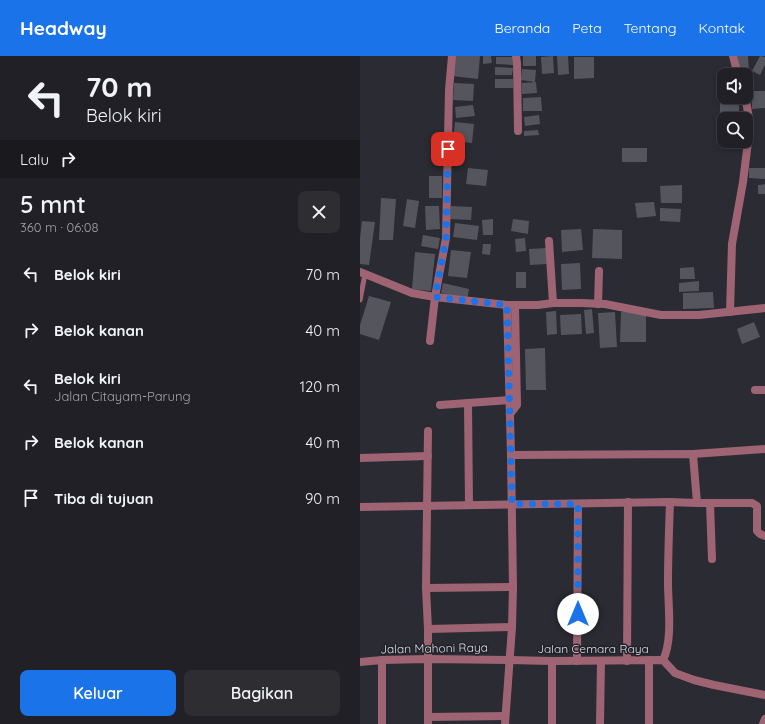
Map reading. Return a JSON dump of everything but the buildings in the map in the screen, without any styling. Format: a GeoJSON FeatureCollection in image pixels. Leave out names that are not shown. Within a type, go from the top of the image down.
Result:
{"type":"FeatureCollection","features":[{"type":"Feature","properties":{"kind":"street"},"geometry":{"type":"LineString","coordinates":[[430,341],[435,297],[446,238],[449,90],[452,56]]}},
{"type":"Feature","properties":{"kind":"street"},"geometry":{"type":"LineString","coordinates":[[516,56],[518,132]]}},
{"type":"Feature","properties":{"kind":"street"},"geometry":{"type":"LineString","coordinates":[[733,56],[736,68]]}},
{"type":"Feature","properties":{"kind":"street"},"geometry":{"type":"LineString","coordinates":[[730,312],[732,244],[744,174],[750,124],[747,104]]}},
{"type":"Feature","properties":{"kind":"street"},"geometry":{"type":"LineString","coordinates":[[549,241],[553,303]]}},
{"type":"Feature","properties":{"kind":"street"},"geometry":{"type":"LineString","coordinates":[[598,304],[599,270]]}},
{"type":"Feature","properties":{"kind":"street"},"geometry":{"type":"LineString","coordinates":[[362,273],[412,293],[435,297],[511,305],[538,305],[553,303],[598,304],[661,315],[699,315],[765,308]]}},
{"type":"Feature","properties":{"kind":"street"},"geometry":{"type":"LineString","coordinates":[[428,432],[426,588],[428,630],[428,721],[505,720],[512,627],[513,586],[510,414],[511,305]]}},
{"type":"Feature","properties":{"kind":"street"},"geometry":{"type":"LineString","coordinates":[[510,414],[517,406],[511,305]]}},
{"type":"Feature","properties":{"kind":"street"},"geometry":{"type":"LineString","coordinates":[[755,390],[765,390]]}},
{"type":"Feature","properties":{"kind":"street"},"geometry":{"type":"LineString","coordinates":[[440,405],[510,400]]}},
{"type":"Feature","properties":{"kind":"street"},"geometry":{"type":"LineString","coordinates":[[468,403],[468,505]]}},
{"type":"Feature","properties":{"kind":"street"},"geometry":{"type":"LineString","coordinates":[[511,455],[693,454],[765,450]]}},
{"type":"Feature","properties":{"kind":"street"},"geometry":{"type":"LineString","coordinates":[[693,454],[696,503]]}},
{"type":"Feature","properties":{"kind":"street"},"geometry":{"type":"LineString","coordinates":[[360,458],[428,456]]}},
{"type":"Feature","properties":{"kind":"street"},"geometry":{"type":"LineString","coordinates":[[360,507],[628,502],[752,503],[757,506],[757,531],[765,536]]}},
{"type":"Feature","properties":{"kind":"street"},"geometry":{"type":"LineString","coordinates":[[627,661],[628,502]]}},
{"type":"Feature","properties":{"kind":"street"},"geometry":{"type":"LineString","coordinates":[[663,660],[668,646],[669,631],[668,583],[670,502]]}},
{"type":"Feature","properties":{"kind":"street"},"geometry":{"type":"LineString","coordinates":[[710,503],[712,559]]}},
{"type":"Feature","properties":{"kind":"street"},"geometry":{"type":"LineString","coordinates":[[577,661],[578,504]]}},
{"type":"Feature","properties":{"kind":"street"},"geometry":{"type":"LineString","coordinates":[[426,588],[513,586]]}},
{"type":"Feature","properties":{"kind":"street"},"geometry":{"type":"LineString","coordinates":[[428,630],[512,627]]}},
{"type":"Feature","properties":{"kind":"street","name":"Jalan Mahoni Raya"},"geometry":{"type":"LineString","coordinates":[[360,662],[428,659],[509,660]]}},
{"type":"Feature","properties":{"kind":"street"},"geometry":{"type":"LineString","coordinates":[[382,660],[382,724]]}},
{"type":"Feature","properties":{"kind":"street","name":"Jalan Cemara Raya"},"geometry":{"type":"LineString","coordinates":[[509,660],[552,662],[663,660],[675,673],[694,680],[765,695]]}},
{"type":"Feature","properties":{"kind":"street"},"geometry":{"type":"LineString","coordinates":[[649,660],[649,724]]}},
{"type":"Feature","properties":{"kind":"street"},"geometry":{"type":"LineString","coordinates":[[600,661],[600,724]]}},
{"type":"Feature","properties":{"kind":"street"},"geometry":{"type":"LineString","coordinates":[[552,662],[552,724]]}},
{"type":"Feature","properties":{"kind":"street"},"geometry":{"type":"LineString","coordinates":[[763,724],[765,719]]}},
{"type":"Feature","properties":{"kind":"lane"},"geometry":{"type":"LineString","coordinates":[[360,300],[362,273]]}},
{"type":"Feature","properties":{"kind":"route"},"geometry":{"type":"LineString","coordinates":[[448,149],[446,238],[435,297],[507,305],[512,504],[578,504],[578,614]]}}]}
